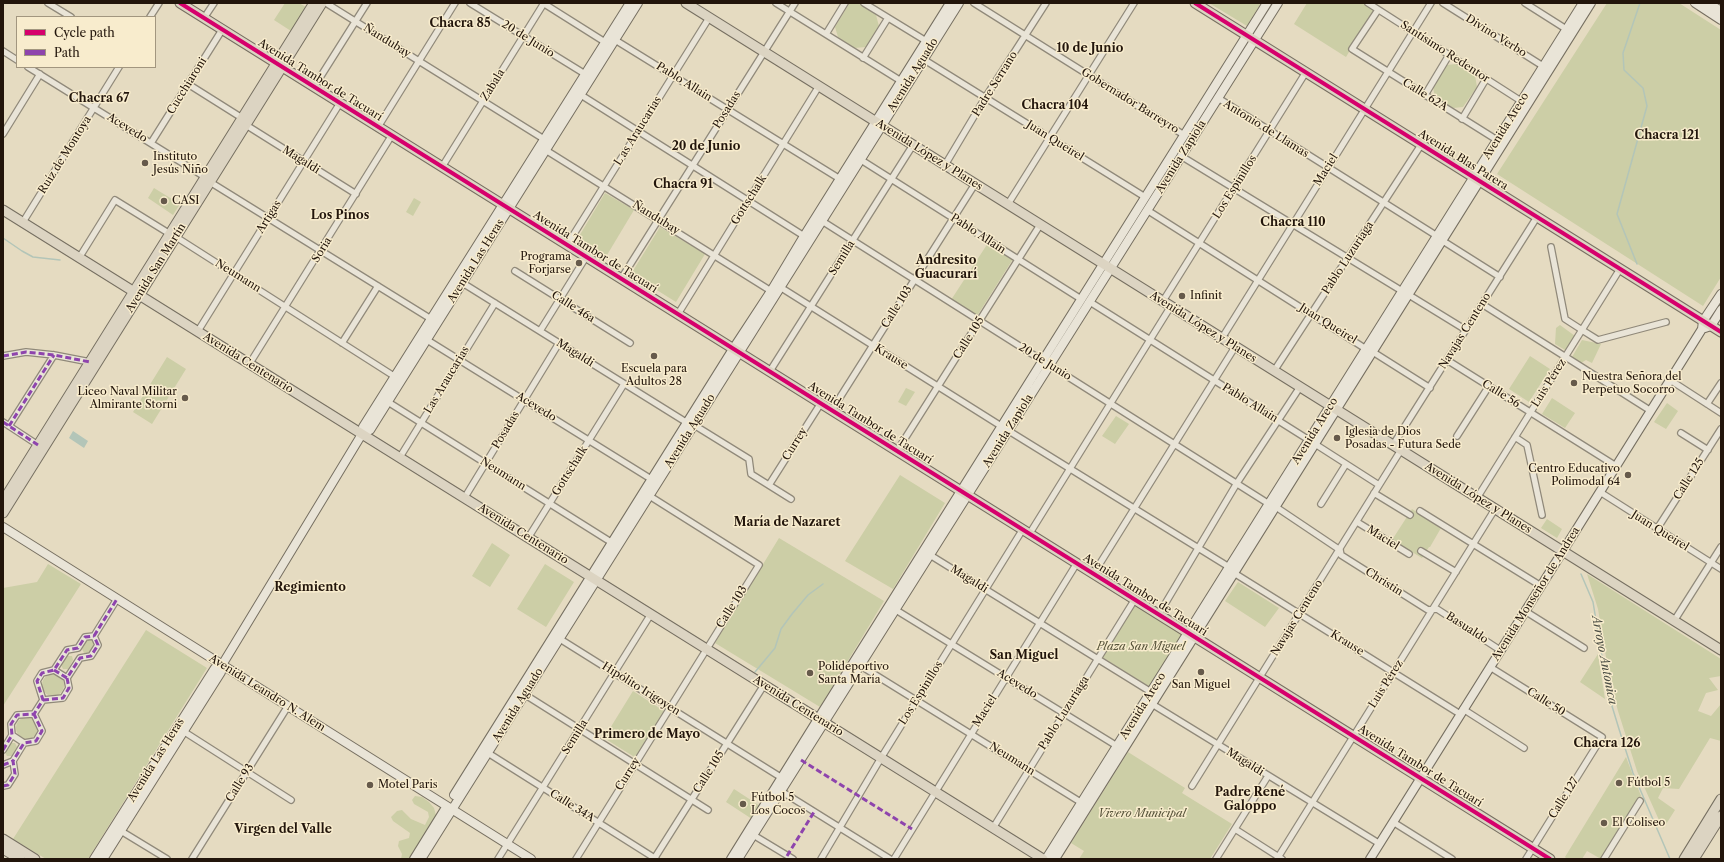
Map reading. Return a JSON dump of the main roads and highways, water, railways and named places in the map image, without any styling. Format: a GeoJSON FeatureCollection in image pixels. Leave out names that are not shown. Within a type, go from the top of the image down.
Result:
{"type":"FeatureCollection","features":[{"type":"Feature","properties":{"kind":"main road","name":"Avenida Tambor de Tacuarí"},"geometry":{"type":"LineString","coordinates":[[180,3],[1354,735],[1550,859]]}},
{"type":"Feature","properties":{"kind":"main road","name":"Avenida San Martín"},"geometry":{"type":"LineString","coordinates":[[3,513],[137,293],[279,66],[315,3]]}},
{"type":"Feature","properties":{"kind":"main road","name":"Avenida Las Heras"},"geometry":{"type":"LineString","coordinates":[[545,145],[580,95],[630,3]]}},
{"type":"Feature","properties":{"kind":"main road","name":"Avenida Las Heras"},"geometry":{"type":"LineString","coordinates":[[103,859],[221,672],[222,665],[362,434],[363,427],[398,379],[545,145],[585,74],[638,3]]}},
{"type":"Feature","properties":{"kind":"main road","name":"Avenida López y Planes"},"geometry":{"type":"LineString","coordinates":[[686,3],[1721,650]]}},
{"type":"Feature","properties":{"kind":"main road","name":"Avenida Aguado"},"geometry":{"type":"LineString","coordinates":[[879,124],[901,81],[949,6],[959,3]]}},
{"type":"Feature","properties":{"kind":"main road","name":"Avenida Blas Parera"},"geometry":{"type":"LineString","coordinates":[[1195,3],[1620,269],[1706,326],[1721,332]]}},
{"type":"Feature","properties":{"kind":"main road","name":"Avenida Zapiola"},"geometry":{"type":"LineString","coordinates":[[1107,266],[1147,210],[1218,98],[1251,38],[1267,3]]}},
{"type":"Feature","properties":{"kind":"main road","name":"Avenida Zapiola"},"geometry":{"type":"LineString","coordinates":[[738,859],[782,778],[821,720],[1086,300],[1184,135],[1251,38],[1278,3]]}},
{"type":"Feature","properties":{"kind":"main road","name":"Avenida Areco"},"geometry":{"type":"LineString","coordinates":[[1046,859],[1151,692],[1191,634],[1232,570],[1406,293],[1546,68],[1566,30],[1583,3]]}},
{"type":"Feature","properties":{"kind":"main road","name":"Avenida Areco"},"geometry":{"type":"LineString","coordinates":[[1477,179],[1497,140],[1521,101],[1591,3]]}},
{"type":"Feature","properties":{"kind":"main road"},"geometry":{"type":"LineString","coordinates":[[1695,3],[1721,20]]}},
{"type":"Feature","properties":{"kind":"main road"},"geometry":{"type":"LineString","coordinates":[[1708,3],[1721,11]]}},
{"type":"Feature","properties":{"kind":"main road","name":"Avenida Aguado"},"geometry":{"type":"LineString","coordinates":[[736,350],[780,287],[822,221],[879,124],[924,59],[949,6]]}},
{"type":"Feature","properties":{"kind":"main road","name":"Avenida Aguado"},"geometry":{"type":"LineString","coordinates":[[421,859],[449,808],[691,425],[804,236],[840,179],[858,158]]}},
{"type":"Feature","properties":{"kind":"main road","name":"Avenida Centenario"},"geometry":{"type":"LineString","coordinates":[[3,210],[1043,859]]}},
{"type":"Feature","properties":{"kind":"main road","name":"Avenida Las Heras"},"geometry":{"type":"LineString","coordinates":[[424,337],[431,319],[459,281]]}},
{"type":"Feature","properties":{"kind":"main road","name":"Avenida San Martín"},"geometry":{"type":"LineString","coordinates":[[3,500],[90,362],[137,293]]}},
{"type":"Feature","properties":{"kind":"main road","name":"Avenida Monseñor de Andrea"},"geometry":{"type":"LineString","coordinates":[[1371,859],[1420,777],[1524,611],[1670,380],[1706,326],[1721,294]]}},
{"type":"Feature","properties":{"kind":"main road","name":"Avenida Monseñor de Andrea"},"geometry":{"type":"LineString","coordinates":[[1706,326],[1721,310]]}},
{"type":"Feature","properties":{"kind":"main road","name":"Avenida Las Heras"},"geometry":{"type":"LineString","coordinates":[[362,434],[370,430],[388,402],[398,379]]}},
{"type":"Feature","properties":{"kind":"main road","name":"Avenida Aguado"},"geometry":{"type":"LineString","coordinates":[[646,494],[651,479],[691,425]]}},
{"type":"Feature","properties":{"kind":"main road","name":"Avenida Zapiola"},"geometry":{"type":"LineString","coordinates":[[731,859],[781,791],[821,720],[860,666],[930,555],[964,493]]}},
{"type":"Feature","properties":{"kind":"main road","name":"Avenida Leandro N. Alem"},"geometry":{"type":"LineString","coordinates":[[3,527],[531,859]]}},
{"type":"Feature","properties":{"kind":"main road","name":"Avenida Aguado"},"geometry":{"type":"LineString","coordinates":[[414,859],[488,752],[560,639],[594,579]]}},
{"type":"Feature","properties":{"kind":"main road","name":"Avenida Areco"},"geometry":{"type":"LineString","coordinates":[[1055,859],[1152,704],[1191,634]]}},
{"type":"Feature","properties":{"kind":"main road","name":"Avenida Las Heras"},"geometry":{"type":"LineString","coordinates":[[94,859],[215,668],[222,665]]}},
{"type":"Feature","properties":{"kind":"main road"},"geometry":{"type":"LineString","coordinates":[[1684,859],[1721,799]]}},
{"type":"Feature","properties":{"kind":"main road"},"geometry":{"type":"LineString","coordinates":[[1694,859],[1721,816]]}},
{"type":"Feature","properties":{"kind":"main road"},"geometry":{"type":"LineString","coordinates":[[3,839],[35,859]]}},
{"type":"Feature","properties":{"kind":"main road"},"geometry":{"type":"LineString","coordinates":[[3,849],[20,859]]}},
{"type":"Feature","properties":{"kind":"waterway","name":"Arroyo Antonica"},"geometry":{"type":"LineString","coordinates":[[1637,264],[1617,214],[1647,106],[1643,88],[1624,70],[1623,53],[1640,3]]}},
{"type":"Feature","properties":{"kind":"waterway"},"geometry":{"type":"LineString","coordinates":[[3,238],[33,257],[60,260]]}},
{"type":"Feature","properties":{"kind":"waterway","name":"Arroyo Antonica"},"geometry":{"type":"LineString","coordinates":[[1581,574],[1593,602],[1608,693],[1619,729],[1633,773],[1670,859]]}},
{"type":"Feature","properties":{"kind":"waterway"},"geometry":{"type":"LineString","coordinates":[[755,672],[775,648],[781,629],[792,614],[808,595],[823,584]]}},
{"type":"Feature","properties":{"kind":"place","name":"Instituto Jesús Niño"},"geometry":{"type":"Point","coordinates":[145,163]}},
{"type":"Feature","properties":{"kind":"place","name":"CASI"},"geometry":{"type":"Point","coordinates":[164,201]}},
{"type":"Feature","properties":{"kind":"place","name":"Programa Forjarse"},"geometry":{"type":"Point","coordinates":[579,263]}},
{"type":"Feature","properties":{"kind":"place","name":"Infinit"},"geometry":{"type":"Point","coordinates":[1182,296]}},
{"type":"Feature","properties":{"kind":"place","name":"Escuela para Adultos 28"},"geometry":{"type":"Point","coordinates":[654,356]}},
{"type":"Feature","properties":{"kind":"place","name":"Nuestra Señora del Perpetuo Socorro"},"geometry":{"type":"Point","coordinates":[1574,383]}},
{"type":"Feature","properties":{"kind":"place","name":"Liceo Naval Militar Almirante Storni"},"geometry":{"type":"Point","coordinates":[185,398]}},
{"type":"Feature","properties":{"kind":"place","name":"Iglesia de Dios Posadas - Futura Sede"},"geometry":{"type":"Point","coordinates":[1337,438]}},
{"type":"Feature","properties":{"kind":"place","name":"Centro Educativo Polimodal 64"},"geometry":{"type":"Point","coordinates":[1628,475]}},
{"type":"Feature","properties":{"kind":"place","name":"San Miguel"},"geometry":{"type":"Point","coordinates":[1201,672]}},
{"type":"Feature","properties":{"kind":"place","name":"Polideportivo Santa María"},"geometry":{"type":"Point","coordinates":[810,673]}},
{"type":"Feature","properties":{"kind":"place","name":"Fútbol 5"},"geometry":{"type":"Point","coordinates":[1619,783]}},
{"type":"Feature","properties":{"kind":"place","name":"Motel Paris"},"geometry":{"type":"Point","coordinates":[370,785]}},
{"type":"Feature","properties":{"kind":"place","name":"Fútbol 5 Los Cocos"},"geometry":{"type":"Point","coordinates":[743,804]}},
{"type":"Feature","properties":{"kind":"place","name":"El Coliseo"},"geometry":{"type":"Point","coordinates":[1604,823]}},
{"type":"Feature","properties":{"kind":"district","name":"Chacra 85"},"geometry":{"type":"Point","coordinates":[460,24]}},
{"type":"Feature","properties":{"kind":"district","name":"10 de Junio"},"geometry":{"type":"Point","coordinates":[1090,49]}},
{"type":"Feature","properties":{"kind":"district","name":"Chacra 67"},"geometry":{"type":"Point","coordinates":[99,99]}},
{"type":"Feature","properties":{"kind":"district","name":"Chacra 104"},"geometry":{"type":"Point","coordinates":[1055,106]}},
{"type":"Feature","properties":{"kind":"district","name":"Chacra 121"},"geometry":{"type":"Point","coordinates":[1667,136]}},
{"type":"Feature","properties":{"kind":"district","name":"20 de Junio"},"geometry":{"type":"Point","coordinates":[706,147]}},
{"type":"Feature","properties":{"kind":"district","name":"Chacra 91"},"geometry":{"type":"Point","coordinates":[683,185]}},
{"type":"Feature","properties":{"kind":"district","name":"Los Pinos"},"geometry":{"type":"Point","coordinates":[340,216]}},
{"type":"Feature","properties":{"kind":"district","name":"Chacra 110"},"geometry":{"type":"Point","coordinates":[1293,223]}},
{"type":"Feature","properties":{"kind":"district","name":"Andresito Guacurarí"},"geometry":{"type":"Point","coordinates":[946,268]}},
{"type":"Feature","properties":{"kind":"district","name":"María de Nazaret"},"geometry":{"type":"Point","coordinates":[787,523]}},
{"type":"Feature","properties":{"kind":"district","name":"Regimiento"},"geometry":{"type":"Point","coordinates":[310,588]}},
{"type":"Feature","properties":{"kind":"district","name":"San Miguel"},"geometry":{"type":"Point","coordinates":[1024,656]}},
{"type":"Feature","properties":{"kind":"district","name":"Primero de Mayo"},"geometry":{"type":"Point","coordinates":[647,735]}},
{"type":"Feature","properties":{"kind":"district","name":"Chacra 126"},"geometry":{"type":"Point","coordinates":[1607,744]}},
{"type":"Feature","properties":{"kind":"district","name":"Padre René Galoppo"},"geometry":{"type":"Point","coordinates":[1250,800]}},
{"type":"Feature","properties":{"kind":"district","name":"Virgen del Valle"},"geometry":{"type":"Point","coordinates":[283,830]}},
{"type":"Feature","properties":{"kind":"park label","name":"Plaza San Miguel"},"geometry":{"type":"Point","coordinates":[1141,647]}},
{"type":"Feature","properties":{"kind":"park label","name":"Vivero Municipal"},"geometry":{"type":"Point","coordinates":[1142,814]}}]}
